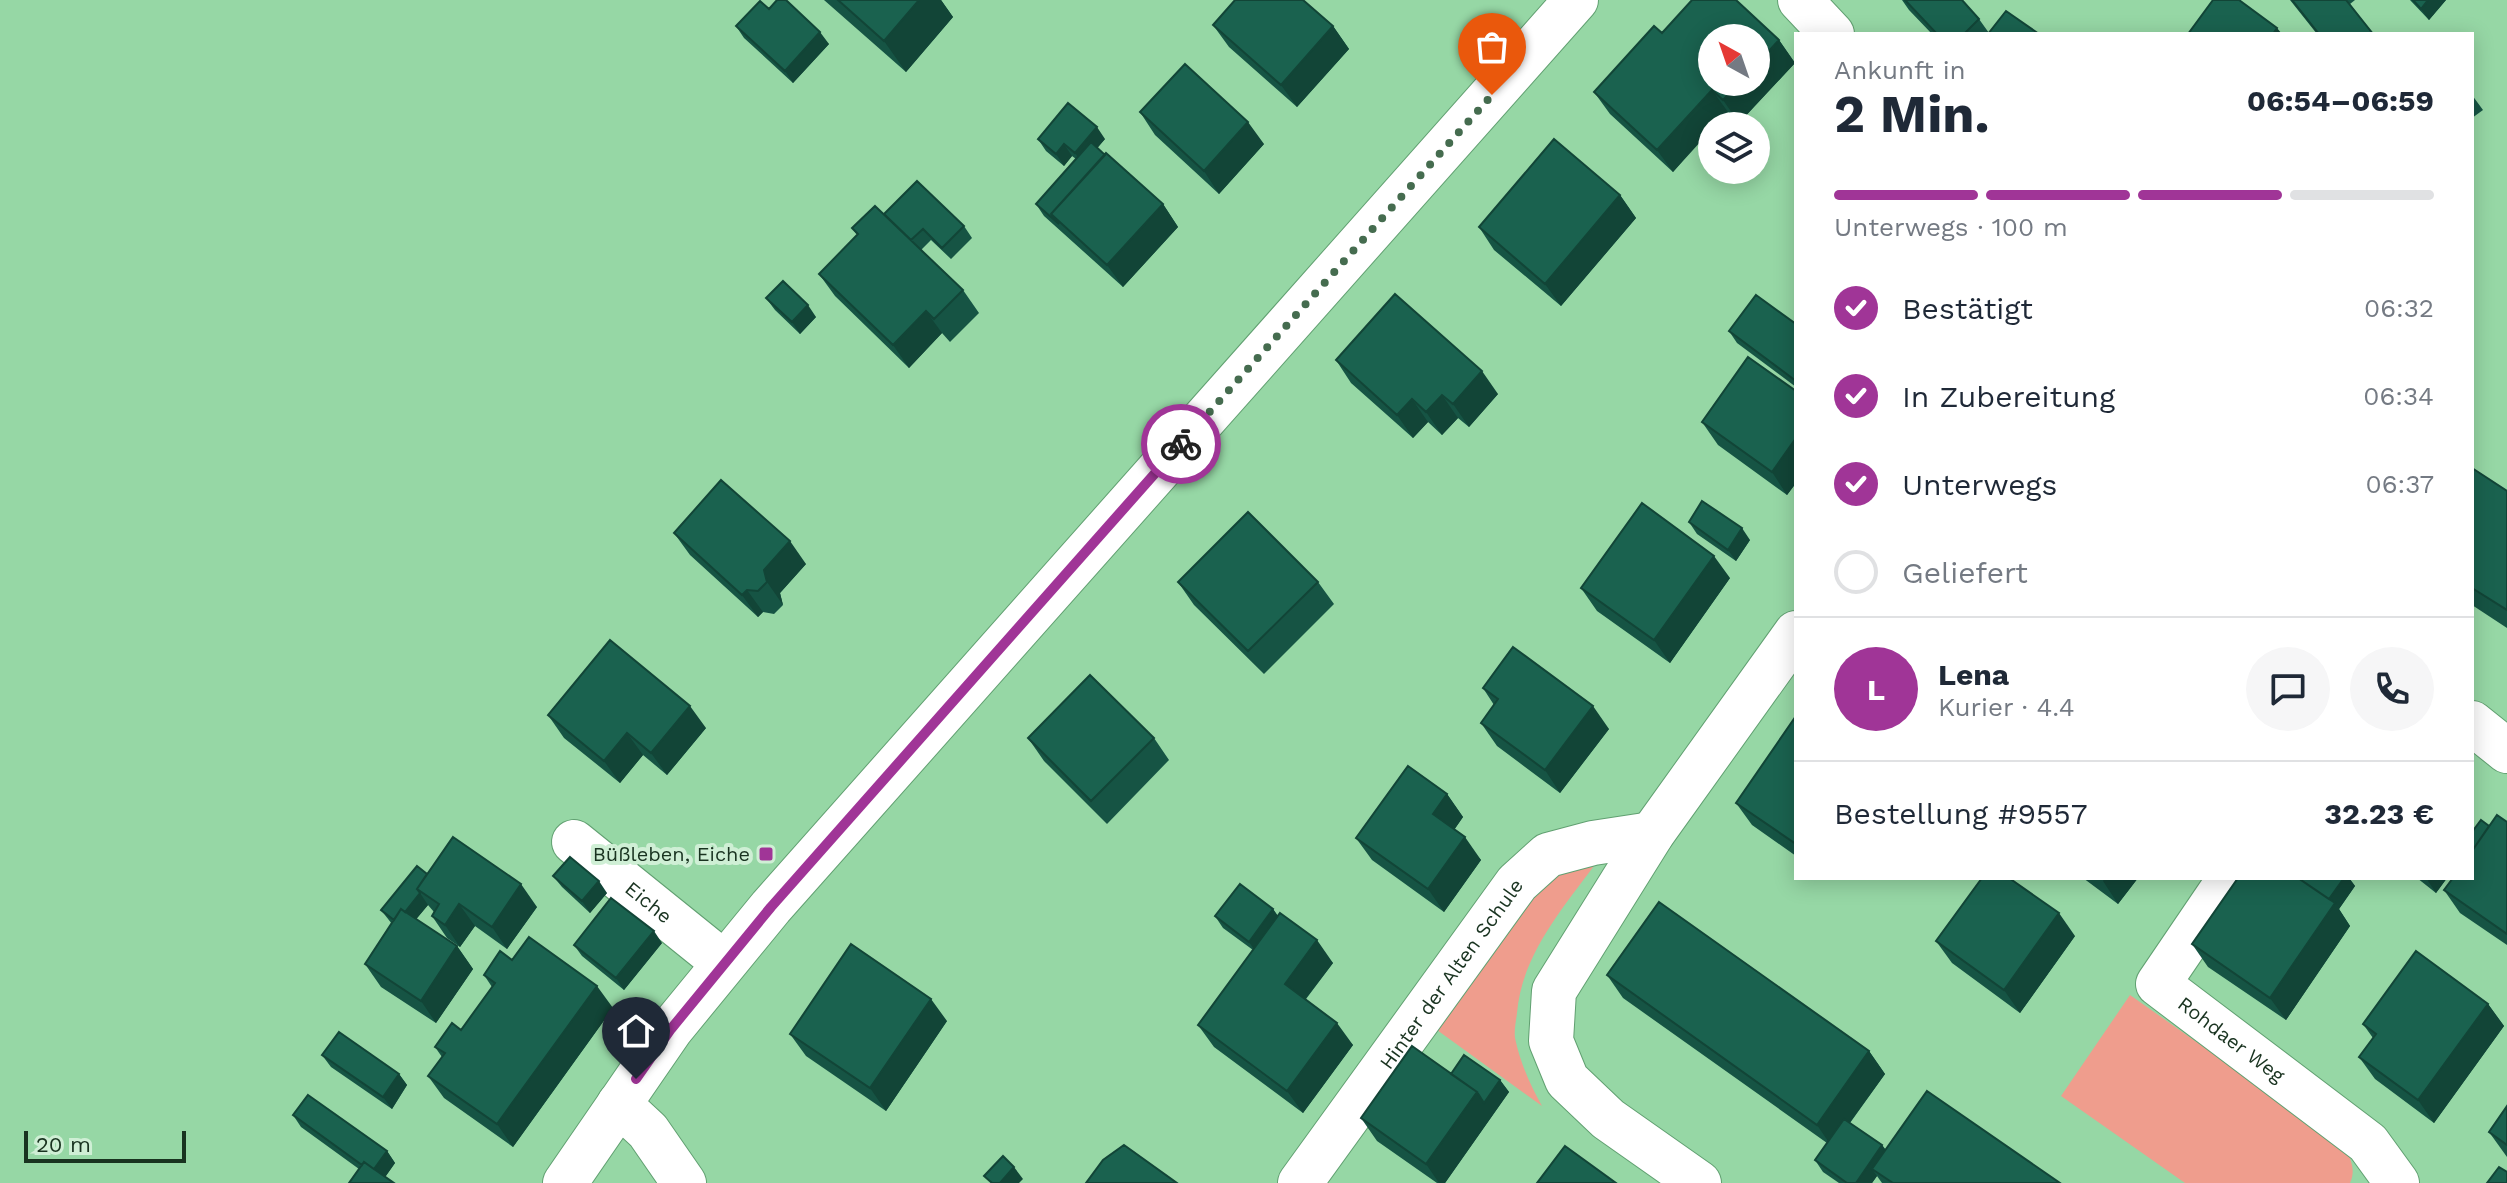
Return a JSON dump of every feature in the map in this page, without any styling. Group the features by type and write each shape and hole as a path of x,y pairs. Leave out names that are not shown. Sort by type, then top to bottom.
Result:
{"street":[{"path":"565,1183 671,1029 724,963 1576,0"},
{"path":"1800,0 1830,32"},
{"path":"1699,1183 1608,1119 1567,1080 1551,1041 1554,991 1652,834 1794,636"},
{"path":"2474,725 2507,751"},
{"name":"Hinter der Alten Schule","path":"1300,1183 1517,883 1548,855 1593,843 1652,834"},
{"name":"Eiche","path":"574,842 724,963"},
{"name":"Rohdaer Weg","path":"2229,880 2158,984 2368,1143 2397,1183"},
{"path":"619,1104 648,1131 684,1183"}],"shaded area":[{"path":"1599,859 1547,931 1527,970 1521,991 1515,1038 1526,1073 1542,1106 1437,1030 1531,897 1559,872"},
{"path":"2130,995 2345,1147 2353,1169 2350,1183 2185,1183 2061,1096"}],"building":[{"path":"777,0 786,0 820,32 785,71 736,26 760,1 769,9"},
{"path":"838,0 919,0 884,41"},
{"path":"1235,0 1303,0 1333,26 1281,85 1213,25"},
{"path":"1692,0 1736,0 1762,24 1698,24 1698,96 1706,96 1657,150 1594,92 1654,26 1662,33"},
{"path":"1905,0 1962,0 1979,19 1966,32 1935,32"},
{"path":"2213,0 2239,0 2277,28 2274,32 2189,32"},
{"path":"2292,0 2346,0 2371,32 2317,32"},
{"path":"2413,0 2428,0 2421,9"},
{"path":"2006,11 2036,32 1990,32"},
{"path":"1770,32 1779,40 1770,50"},
{"path":"1185,64 1248,122 1204,171 1140,112"},
{"path":"1068,103 1097,127 1075,153 1064,144 1056,154 1038,139"},
{"path":"1554,139 1620,195 1545,284 1479,227"},
{"path":"1091,142 1105,155 1051,214 1059,224 1036,204"},
{"path":"1106,153 1163,204 1107,265 1051,214"},
{"path":"917,181 964,226 942,248 923,229 911,240 884,214"},
{"path":"875,206 963,290 934,319 926,311 893,345 819,274 858,234 852,228"},
{"path":"783,281 808,305 792,322 766,298"},
{"path":"1395,294 1482,371 1453,404 1442,395 1426,412 1412,399 1397,415 1336,360"},
{"path":"1756,295 1794,323 1794,380 1729,331"},
{"path":"1748,357 1794,390 1794,441 1772,472 1702,422"},
{"path":"2474,469 2507,491 2507,610 2474,589"},
{"path":"721,480 790,541 764,570 767,582 758,591 747,590 742,595 674,533"},
{"path":"1702,501 1742,528 1728,550 1689,522"},
{"path":"1642,503 1714,556 1654,640 1581,588"},
{"path":"1248,512 1318,582 1248,651 1178,582"},
{"path":"610,640 690,706 651,753 627,733 604,761 548,715"},
{"path":"1513,647 1593,706 1545,770 1481,723 1498,699 1483,688"},
{"path":"1090,675 1154,738 1091,801 1028,738"},
{"path":"1794,719 1794,843 1736,803"},
{"path":"1408,766 1447,794 1433,814 1465,837 1428,889 1356,838"},
{"path":"2497,815 2507,822 2507,934 2444,890 2452,880 2474,880 2474,848"},
{"path":"2481,820 2489,826 2474,848 2474,829"},
{"path":"453,837 521,884 492,927 459,904 445,925 432,916 439,904 417,889"},
{"path":"570,857 599,881 582,901 553,876"},
{"path":"417,866 427,874 417,889 420,893 405,912 401,909 394,920 381,910"},
{"path":"1981,880 2012,880 2059,913 2004,990 1936,941"},
{"path":"2237,880 2301,880 2335,903 2270,998 2192,944"},
{"path":"2301,880 2343,880 2329,899"},
{"path":"1240,884 1273,909 1249,942 1215,916"},
{"path":"611,898 654,931 616,978 574,945"},
{"path":"1659,902 1869,1051 1817,1125 1607,975"},
{"path":"401,909 457,946 421,1001 365,964"},
{"path":"1280,913 1317,940 1285,984 1337,1023 1287,1091 1198,1025"},
{"path":"529,937 597,986 497,1124 428,1076 445,1053 435,1047 452,1023 461,1030 495,983 484,975 500,951 512,960"},
{"path":"851,944 931,999 870,1088 790,1034"},
{"path":"2416,951 2488,1004 2418,1100 2359,1057 2376,1034 2363,1024"},
{"path":"339,1032 399,1074 383,1097 322,1055"},
{"path":"1412,1046 1477,1092 1426,1164 1361,1118"},
{"path":"1464,1055 1500,1080 1484,1103 1477,1092 1451,1074"},
{"path":"1927,1091 2060,1183 1893,1183 1872,1169"},
{"path":"308,1095 387,1151 374,1169 364,1162 362,1165 293,1115"},
{"path":"2507,1106 2507,1145 2489,1132"},
{"path":"1844,1119 1882,1145 1856,1183 1847,1183 1815,1160"},
{"path":"1124,1145 1177,1183 1086,1183 1103,1160"},
{"path":"1565,1146 1616,1183 1537,1183"},
{"path":"1003,1156 1014,1167 1000,1183 992,1183 984,1176"},
{"path":"364,1162 394,1183 349,1183"},
{"path":"2499,1167 2507,1172 2507,1183 2487,1183"}],"way so far":[{"path":"1181,444 1492,95"}],"place":[{"name":"Büßleben, Eiche","path":"766,854"}],"route":[{"path":"636,1079 671,1029 771,907 1181,444"}]}
